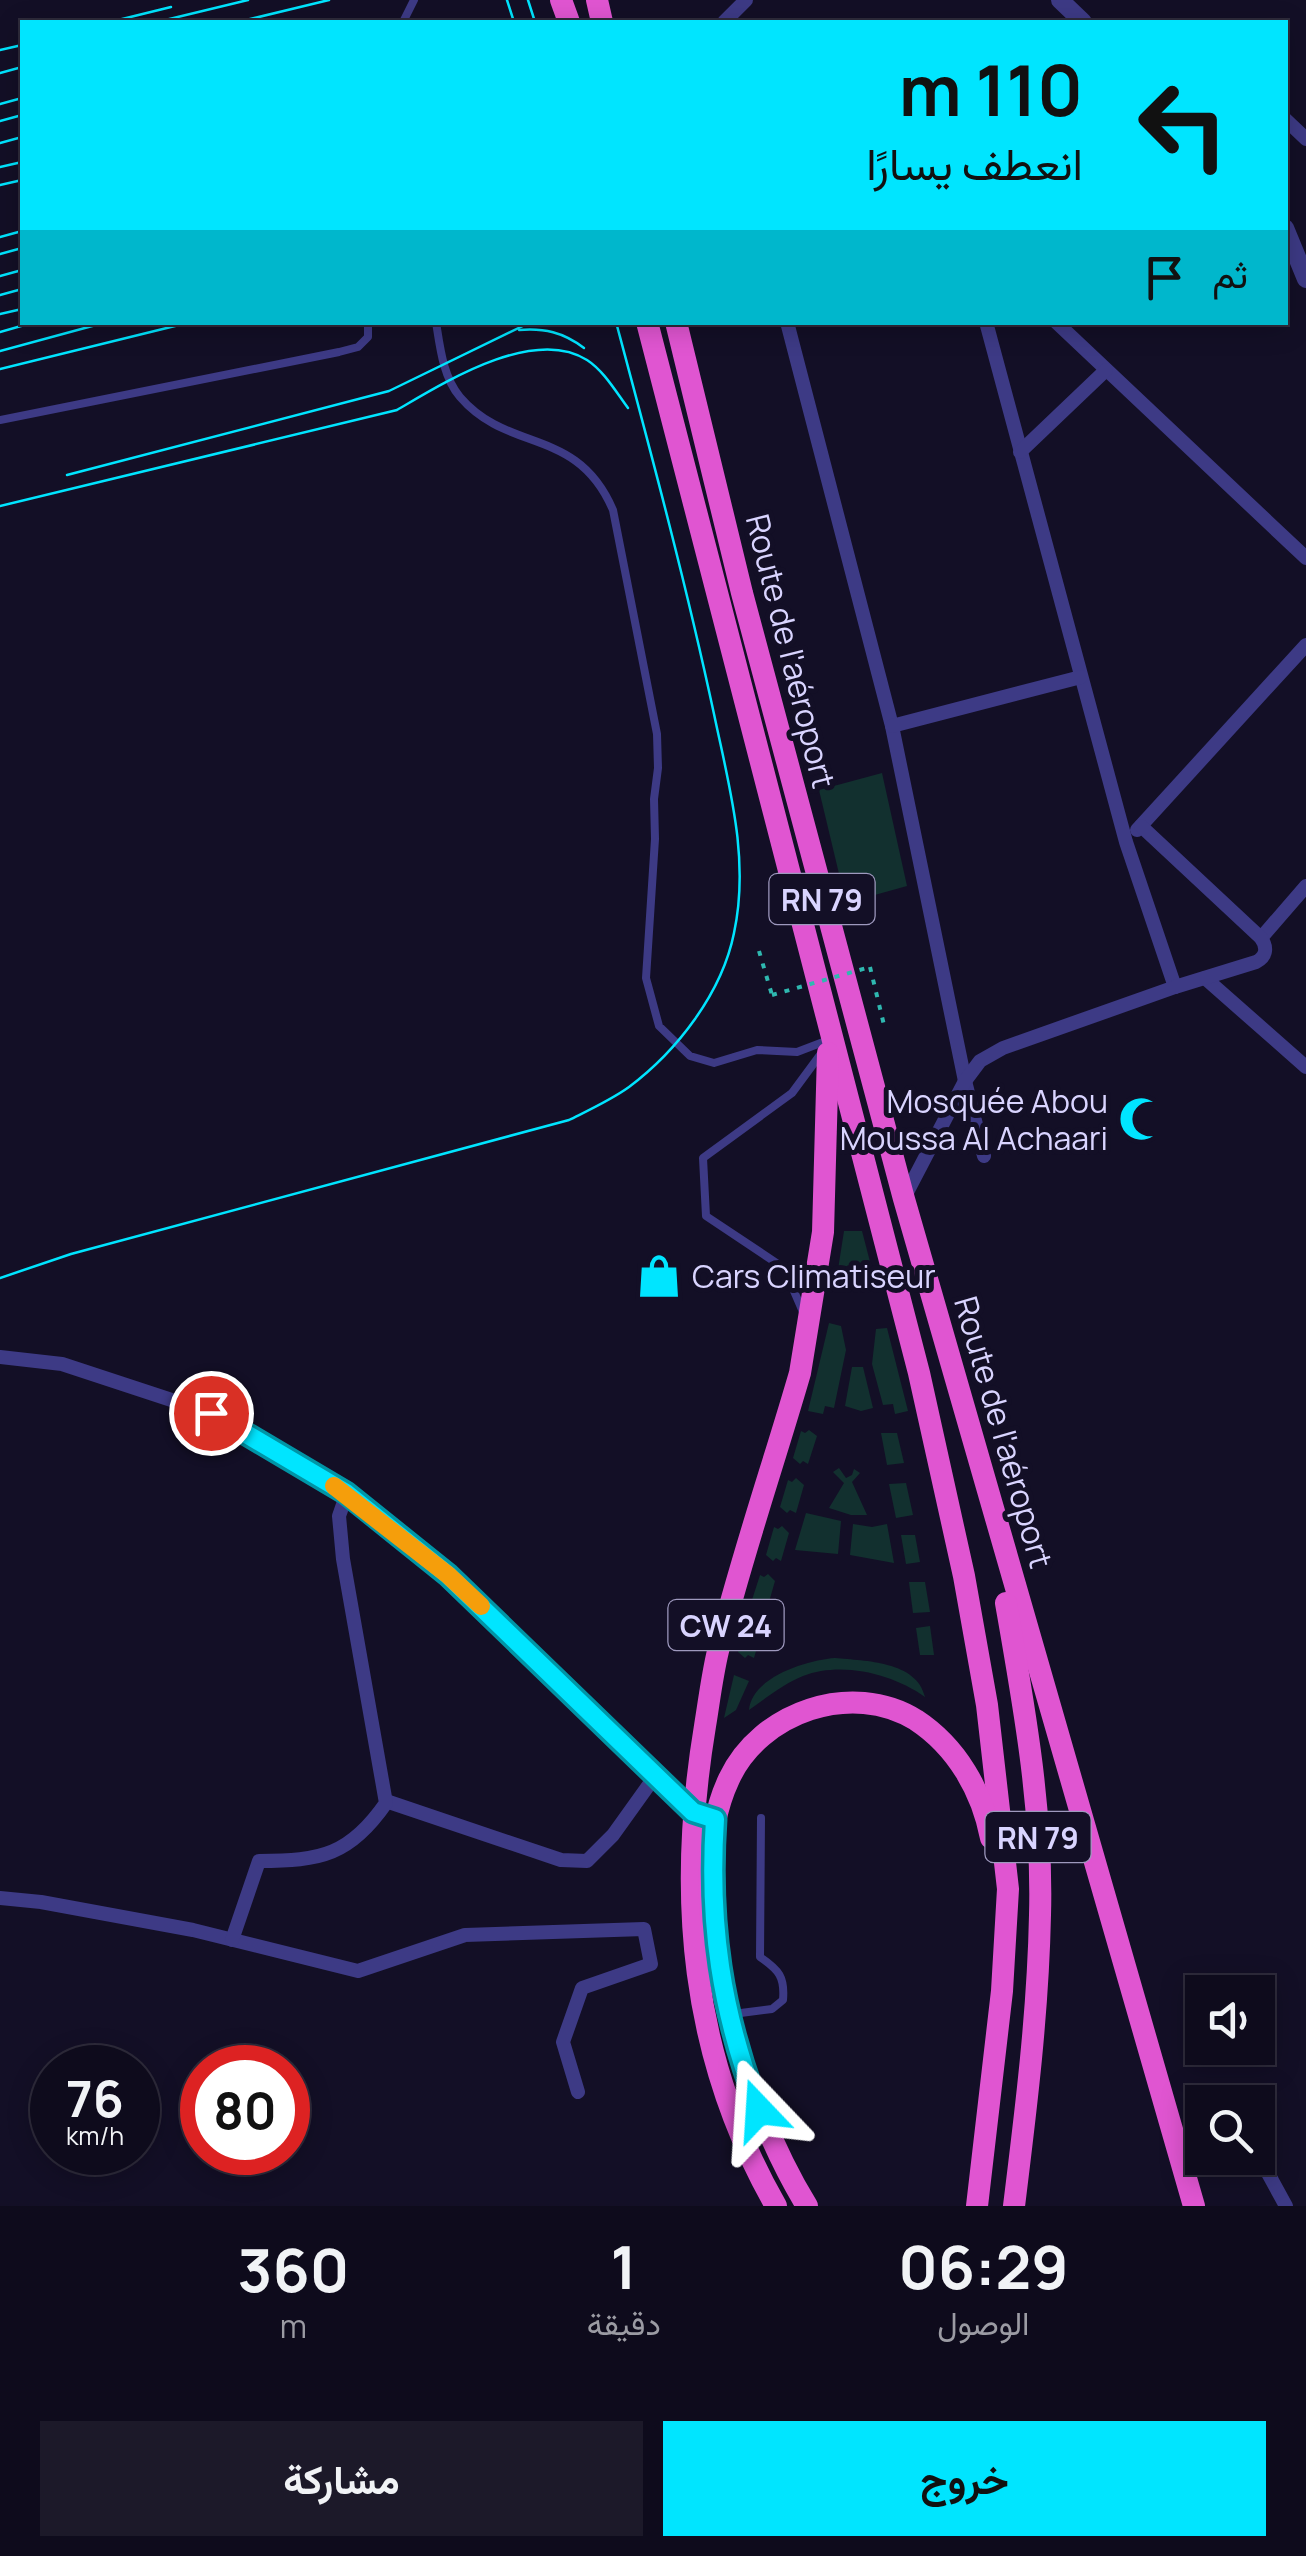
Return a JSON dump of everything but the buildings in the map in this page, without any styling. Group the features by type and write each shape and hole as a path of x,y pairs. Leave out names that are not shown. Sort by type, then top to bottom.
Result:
{"highway":[{"name":"Route de l'aéroport","path":"648,325 831,1039"},
{"name":"Route de l'aéroport","path":"677,325 742,593 904,1199 1194,2206"},
{"name":"CW 24","path":"776,2206 750,2161 728,2109 702,2012 690,1868 704,1815 717,1653 800,1373 808,1328 823,1232 826,1066 831,1039"},
{"name":"RN 79","path":"831,1039 919,1372 981,1668 998,1788 1008,1889 1002,1991 977,2206"},
{"name":"RN 79","path":"980,1472 1028,1728 1039,1856 1033,2057 1014,2206"},
{"path":"806,2206 770,2139 747,2080 716,1953 704,1815 746,1751 783,1721 810,1706 857,1704 884,1708 912,1718 933,1732 971,1780 983,1806 997,1878 1002,1991"}],"street":[{"path":"726,20 746,0"},
{"path":"1060,0 1081,20"},
{"path":"1288,121 1306,139"},
{"path":"1288,235 1306,279"},
{"path":"788,325 892,726 984,1156"},
{"path":"987,325 1126,842 1175,987"},
{"path":"1059,325 1306,558"},
{"path":"1020,452 1106,370"},
{"path":"1126,842 1306,645"},
{"path":"892,726 1081,677"},
{"path":"904,1199 965,1080 980,1062 1003,1048 1258,961 1266,950 1261,938 1141,826"},
{"path":"1261,938 1306,886"},
{"path":"1205,978 1306,1068"},
{"path":"0,1357 62,1364 211,1413 346,1493 448,1575 656,1776 704,1815"},
{"path":"232,1940 260,1861 302,1861 337,1850 367,1830 386,1801 342,1560 339,1516 346,1493"},
{"path":"386,1801 561,1860 587,1860 613,1835 656,1776"},
{"path":"0,1898 41,1902 232,1940 358,1970 465,1935 644,1929 651,1964 582,1988 563,2042 578,2092"},
{"path":"1269,2175 1286,2206"}],"lane":[{"path":"0,420 340,352 358,347 368,336 368,325"},
{"path":"437,325 443,363 460,396 501,428 565,452 591,471 613,510 656,734 658,768 646,978 659,1026 690,1056 714,1063 757,1050 797,1052 831,1039"},
{"path":"808,1328 784,1268 706,1216 704,1158 792,1093 831,1039"},
{"path":"728,2014 772,2009 782,2000 784,1986 779,1970 760,1956 761,1818"}],"path":[{"path":"759,952 772,995 870,968 884,1024"}],"green space":[{"path":"882,773 907,886 846,903 819,790"},
{"path":"844,1231 862,1231 875,1281 856,1283 837,1276"},
{"path":"829,1323 841,1326 846,1350 834,1408 825,1406 823,1414 808,1411"},
{"path":"887,1328 908,1411 895,1414 893,1404 883,1405 872,1364 876,1329"},
{"path":"852,1367 863,1367 873,1408 861,1411 845,1406"},
{"path":"809,1430 817,1436 808,1464 800,1464 793,1458 801,1431"},
{"path":"881,1433 897,1433 904,1463 887,1465"},
{"path":"839,1468 846,1478 854,1469 860,1473 852,1482 867,1515 829,1508 844,1483 833,1472"},
{"path":"796,1478 804,1485 796,1513 787,1513 780,1507 788,1480"},
{"path":"906,1483 913,1515 896,1518 889,1484"},
{"path":"806,1513 841,1521 838,1554 795,1550"},
{"path":"853,1524 887,1524 894,1563 850,1555"},
{"path":"782,1526 789,1533 781,1561 773,1561 766,1555 774,1527"},
{"path":"901,1535 915,1535 920,1562 906,1564"},
{"path":"768,1574 775,1581 767,1609 759,1609 751,1603 760,1575"},
{"path":"909,1582 925,1582 930,1612 913,1613"},
{"path":"755,1623 762,1630 754,1658 745,1658 738,1652 746,1624"},
{"path":"930,1626 934,1655 920,1655 916,1628"},
{"path":"835,1658 875,1662 901,1670 920,1685 925,1697 883,1676 834,1670 796,1679 749,1710 760,1688 783,1672"},
{"path":"734,1675 749,1681 736,1710 724,1718"}],"tram line":[{"path":"165,20 248,0"},
{"path":"246,20 329,0"},
{"path":"507,0 513,20"},
{"path":"528,0 534,20"},
{"path":"118,20 171,7"},
{"path":"0,50 20,45"},
{"path":"0,73 20,68"},
{"path":"0,104 20,99"},
{"path":"0,121 20,116"},
{"path":"0,143 20,138"},
{"path":"0,167 20,162"},
{"path":"0,185 20,180"},
{"path":"0,237 20,232"},
{"path":"0,254 20,249"},
{"path":"0,276 20,271"},
{"path":"0,295 20,290"},
{"path":"0,314 20,309"},
{"path":"0,332 24,325"},
{"path":"0,351 96,325"},
{"path":"0,369 179,325"},
{"path":"67,475 389,391 525,325"},
{"path":"0,1278 71,1254 569,1120 615,1096 647,1073 680,1038 708,999 734,933 740,878 736,823 692,616 617,325"},
{"path":"519,330 553,332 584,348"},
{"path":"0,506 397,410 464,373 516,353 566,351 587,360 628,408"}],"slow traffic":[{"path":"334,1486 448,1575 481,1606"}],"place":[{"name":"Mosquée Abou Moussa Al Achaari","path":"1141,1119"},
{"name":"Cars Climatiseur","path":"659,1276"}],"route":[{"path":"211,1413 346,1493 448,1575 693,1812 715,1819 711,1878 716,1953 730,2024 759,2110"}]}
